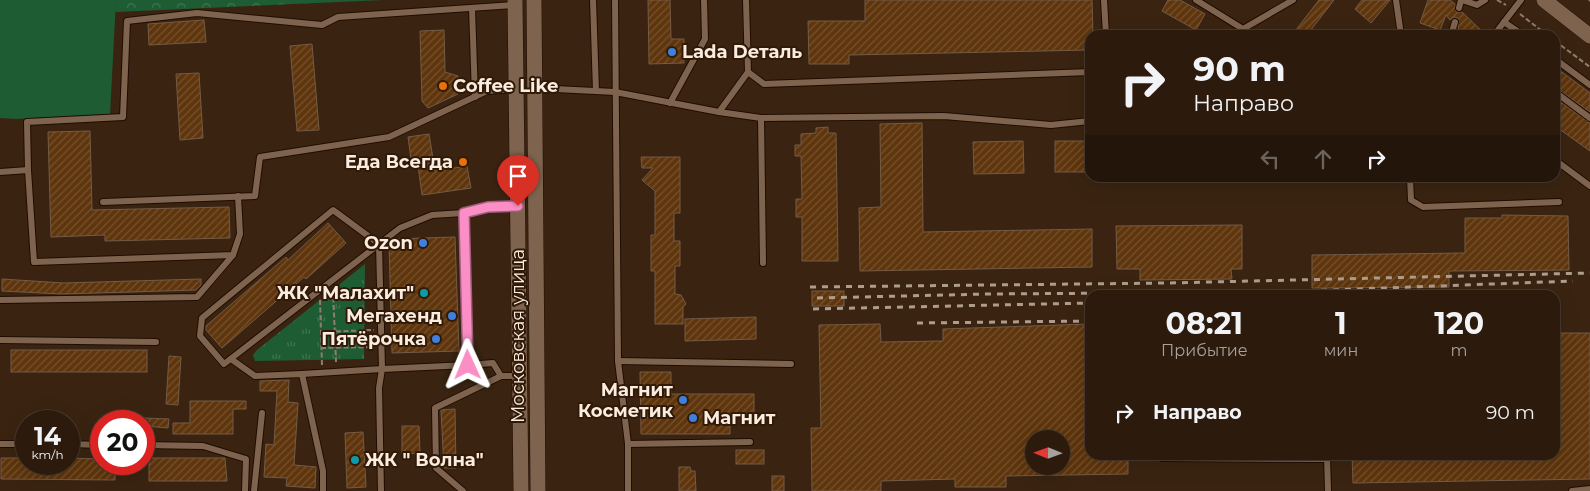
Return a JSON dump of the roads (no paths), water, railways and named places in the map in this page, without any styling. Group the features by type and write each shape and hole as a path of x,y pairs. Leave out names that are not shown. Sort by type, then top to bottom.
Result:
{"main road":[{"name":"Московская улица","path":"534,0 538,491"},
{"path":"1544,0 1590,36"},
{"name":"Московская улица","path":"515,3 521,491"}],"lane":[{"path":"593,0 596,91"},
{"path":"616,0 615,92 618,361 628,444 628,491"},
{"path":"670,103 705,38 704,0"},
{"path":"719,112 748,72 746,0"},
{"path":"1104,0 1106,30"},
{"path":"1196,0 1243,29 1293,0"},
{"path":"1396,0 1400,30"},
{"path":"1459,8 1461,0 1477,5 1485,0"},
{"path":"1498,30 1521,0"},
{"path":"232,255 34,262 27,122 123,117 127,21 197,13 322,25 338,17 472,8 515,3"},
{"path":"472,8 475,97"},
{"path":"1453,30 1455,22"},
{"path":"1504,22 1516,30"},
{"path":"1560,63 1590,85"},
{"path":"748,72 764,84 1085,72"},
{"path":"535,88 615,92 761,118 944,116 1052,125 1085,122"},
{"path":"104,202 255,196 260,156 389,138 487,91 517,89"},
{"path":"1560,96 1590,118"},
{"path":"761,118 763,263"},
{"path":"1560,164 1590,186"},
{"path":"0,172 28,170"},
{"path":"1410,182 1412,200 1423,207 1559,202"},
{"path":"0,300 197,297 232,255 240,234 238,196"},
{"path":"379,244 333,210 202,318 200,336 224,364 400,228 432,215 464,213 488,207 518,206"},
{"path":"464,213 468,365"},
{"path":"379,244 382,369 379,388 381,491"},
{"path":"0,340 156,342"},
{"path":"230,359 255,376 493,363 501,376"},
{"path":"618,361 791,364"},
{"path":"302,374 323,470 323,491"},
{"path":"463,491 436,468 435,408 501,376 520,376"},
{"path":"254,491 262,413"},
{"path":"628,444 750,442"},
{"path":"0,444 15,444"},
{"path":"155,445 204,446 246,459 245,491"},
{"path":"1327,460 1328,491"},
{"path":"1572,491 1590,489"}],"railway":[{"path":"810,287 1168,283 1590,273"},
{"path":"1330,290 1573,281"},
{"path":"817,298 1085,293"},
{"path":"813,309 1085,303"},
{"path":"917,323 1085,321"}],"place":[{"name":"Lada Dеталь","path":"672,52"},
{"name":"Coffee Like","path":"443,86"},
{"name":"Еда Всегда","path":"463,162"},
{"name":"Ozon","path":"423,243"},
{"name":"ЖК \"Малахит\"","path":"424,293"},
{"name":"Мегахенд","path":"452,316"},
{"name":"Пятёрочка","path":"436,339"},
{"name":"Магнит Косметик","path":"683,400"},
{"name":"Магнит","path":"693,418"},
{"name":"ЖК \" Волна\"","path":"355,460"}]}
